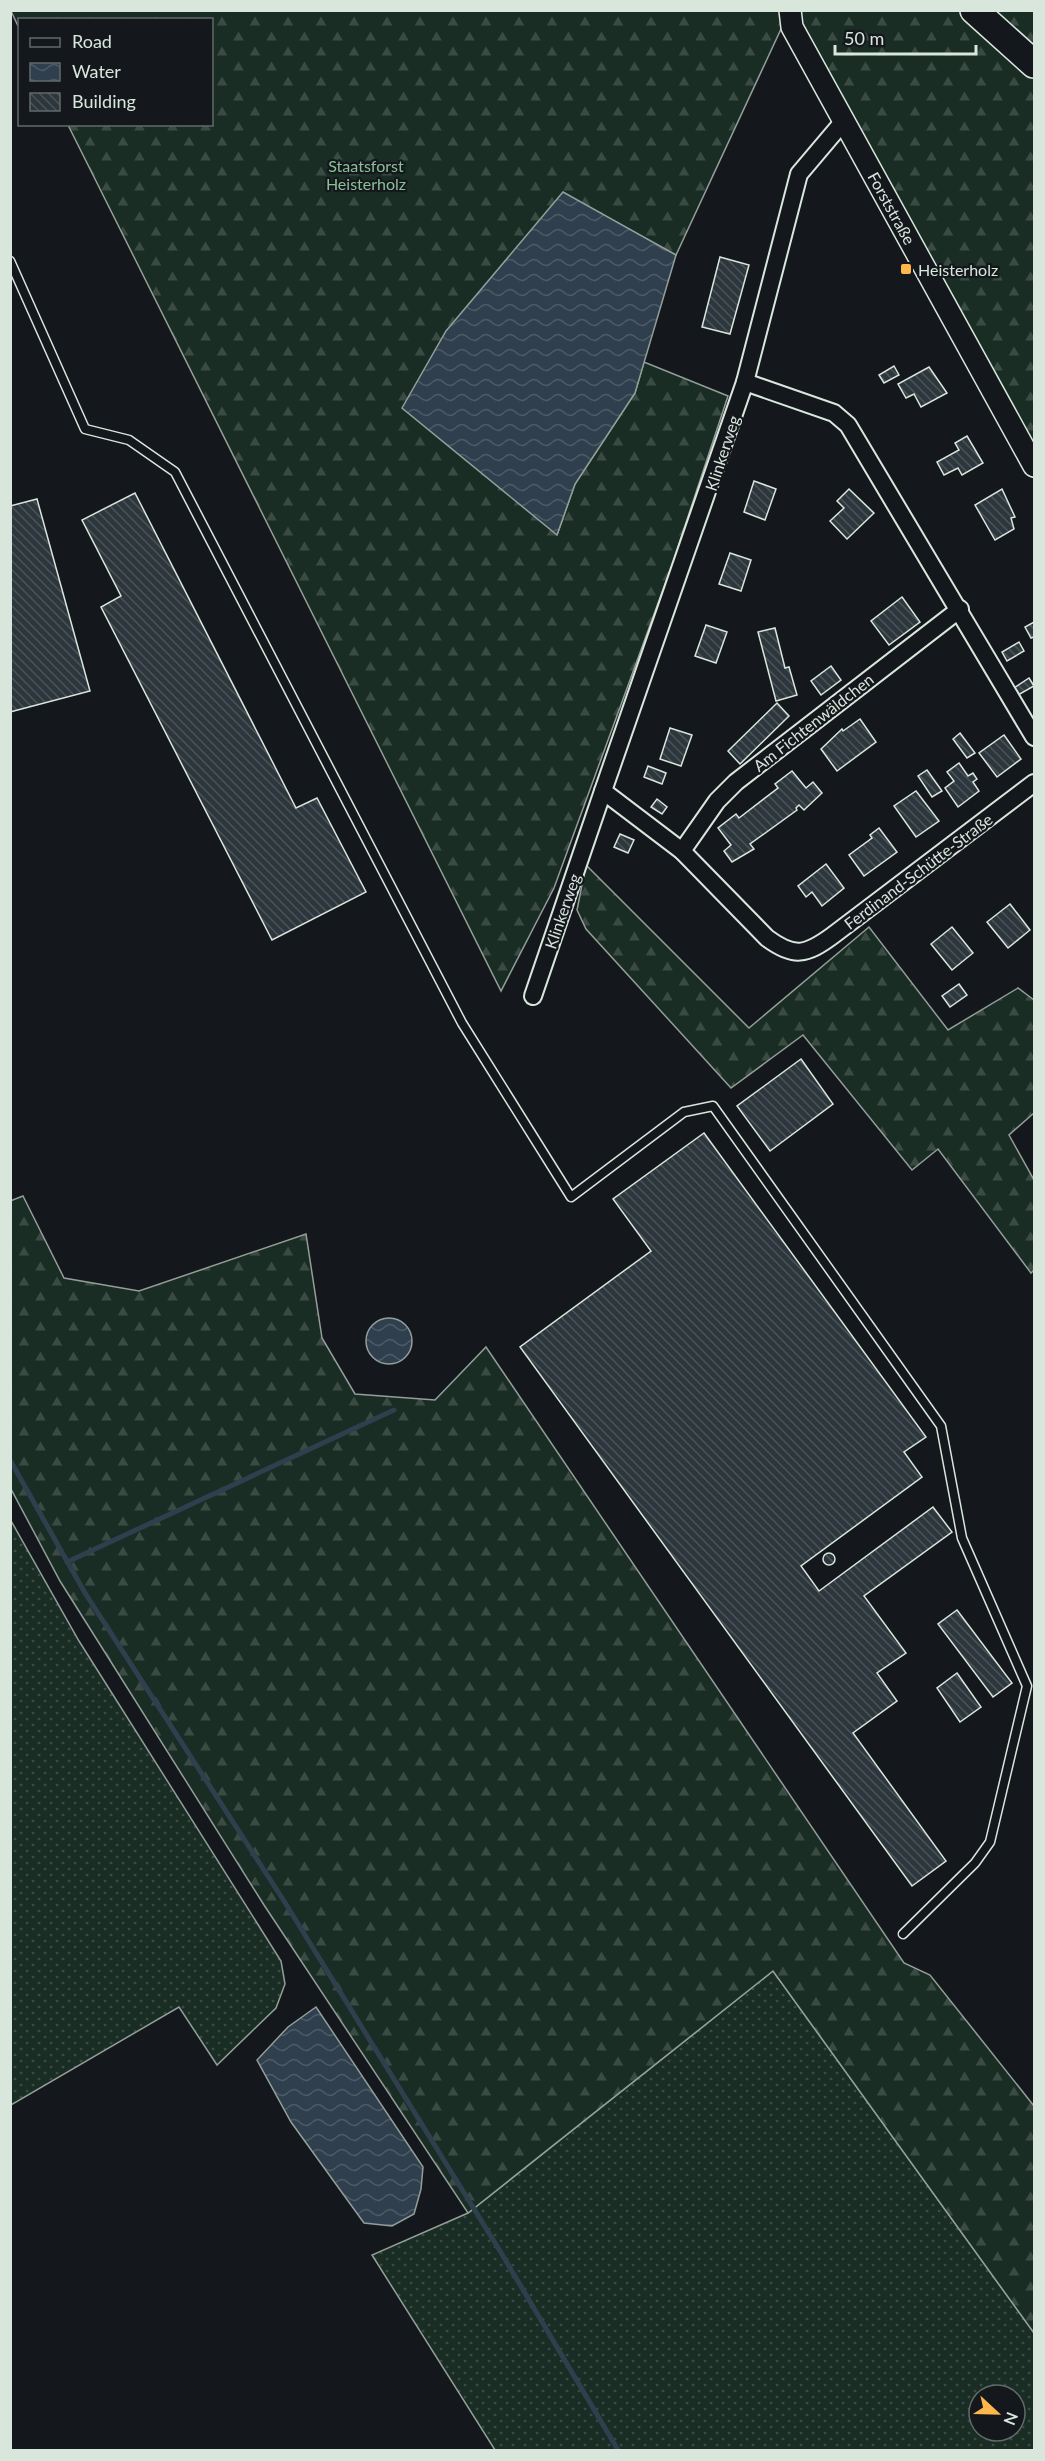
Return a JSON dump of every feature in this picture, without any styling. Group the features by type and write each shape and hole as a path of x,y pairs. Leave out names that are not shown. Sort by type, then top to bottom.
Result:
{"main road":[{"path":"974,10 1035,64"}],"street":[{"name":"Forststraße","path":"790,10 792,27 843,122 1035,466"},
{"name":"Klinkerweg","path":"533,996 745,382 799,174 843,122"},
{"path":"745,382 842,417 960,609 1035,737"},
{"name":"Am Fichtenwäldchen","path":"682,850 717,801 736,782 960,609"},
{"name":"Ferdinand-Schütte-Straße","path":"682,850 767,938 782,949 799,954 825,942 1035,783"},
{"path":"603,791 682,850"}],"lane":[{"path":"10,261 85,429 129,440 175,472 462,1023 571,1197 684,1112 713,1106 941,1426 962,1538 1027,1686 990,1842 975,1863 903,1935"}],"green space":[{"name":"Staatsforst Heisterholz","path":"11,11 1034,11 1034,447 788,14 676,255 563,193 557,535 575,484 635,393 644,362 728,396 672,565 554,888 501,991 68,126 213,126 213,18 18,18 18,26"},
{"path":"586,865 749,1028 869,927 948,1030 1018,988 1034,1000 1034,1113 1009,1135 1034,1180 1034,1270 1031,1273 938,1149 912,1170 803,1035 731,1088 586,929 577,910"},
{"path":"23,1196 64,1278 139,1291 306,1234 322,1338 355,1394 435,1400 486,1347 904,1963 930,1975 1034,2106 1034,2333 773,1971 468,2213 264,1905 60,1581 11,1489 10,1201"},
{"path":"10,1519 79,1641 281,1961 285,1984 276,2008 217,2065 179,2007 11,2105"},
{"path":"773,1971 1034,2333 1034,2450 495,2450 372,2255 468,2213"}],"water":[{"path":"563,192 676,255 635,393 575,484 557,535 402,408 446,331"},
{"path":"389,1318 405,1325 412,1341 405,1357 389,1364 373,1357 366,1341 373,1325"},
{"path":"316,2007 423,2167 421,2189 414,2214 392,2226 364,2223 291,2122 257,2060 288,2027"}],"building":[{"path":"720,257 749,265 730,334 702,327"},
{"path":"894,366 899,375 884,383 879,375"},
{"path":"929,367 947,393 921,407 914,394 906,398 898,384"},
{"path":"967,436 983,463 962,475 958,468 944,475 937,462 959,450 955,443"},
{"path":"754,481 776,489 765,520 744,512"},
{"path":"849,489 874,513 847,539 830,521 844,508 837,501"},
{"path":"1002,489 1015,517 1011,518 1014,529 995,540 975,505"},
{"path":"135,493 296,808 317,798 366,892 272,940 101,607 121,596 82,520"},
{"path":"37,499 90,691 10,712 10,506"},
{"path":"730,553 751,560 741,591 719,584"},
{"path":"902,597 920,622 889,645 871,621"},
{"path":"1034,622 1034,637 1031,638 1025,627"},
{"path":"706,625 727,632 716,663 695,656"},
{"path":"775,628 785,668 789,667 797,695 776,701 758,632"},
{"path":"1019,642 1024,651 1007,661 1002,652"},
{"path":"831,666 841,680 821,695 811,681"},
{"path":"1029,678 1034,686 1018,695 1014,688"},
{"path":"777,703 789,716 740,764 728,751"},
{"path":"860,719 876,742 837,771 821,749 842,729 843,731"},
{"path":"670,728 692,735 681,766 660,759"},
{"path":"960,733 975,753 967,758 953,739"},
{"path":"1004,735 1021,759 997,777 979,753"},
{"path":"959,763 968,776 973,773 977,779 973,782 979,791 958,807 945,788 954,781 947,772"},
{"path":"648,766 666,773 662,784 644,777"},
{"path":"927,770 942,791 932,797 918,776"},
{"path":"792,771 806,788 813,782 822,793 804,810 799,805 797,810 750,844 754,849 732,862 724,851 731,845 718,828 736,814 739,818 778,788 775,784"},
{"path":"916,791 939,821 916,837 894,806"},
{"path":"657,799 667,807 662,814 651,807"},
{"path":"879,828 897,852 864,876 849,855 872,838 870,835"},
{"path":"620,834 634,840 628,853 614,847"},
{"path":"826,864 844,888 822,906 812,892 806,897 798,886"},
{"path":"1010,904 1030,930 1008,948 987,922"},
{"path":"952,927 973,953 952,970 931,944"},
{"path":"959,984 967,995 950,1007 942,996"},
{"path":"801,1059 833,1104 770,1151 737,1106"},
{"path":"704,1133 926,1437 904,1452 922,1477 801,1566 819,1591 933,1507 952,1532 864,1596 906,1653 877,1673 897,1701 853,1733 946,1861 912,1886 520,1347 651,1251 613,1199"},
{"path":"831,1553 835,1559 831,1565 827,1565 823,1557"},
{"path":"957,1610 1012,1683 993,1697 938,1624"},
{"path":"957,1673 981,1707 960,1722 937,1688"}],"waterway":[{"path":"67,1562 394,1410"},
{"path":"10,1460 85,1593 284,1901 500,2251 618,2450"}],"place":[{"name":"Heisterholz","path":"906,269"}]}
